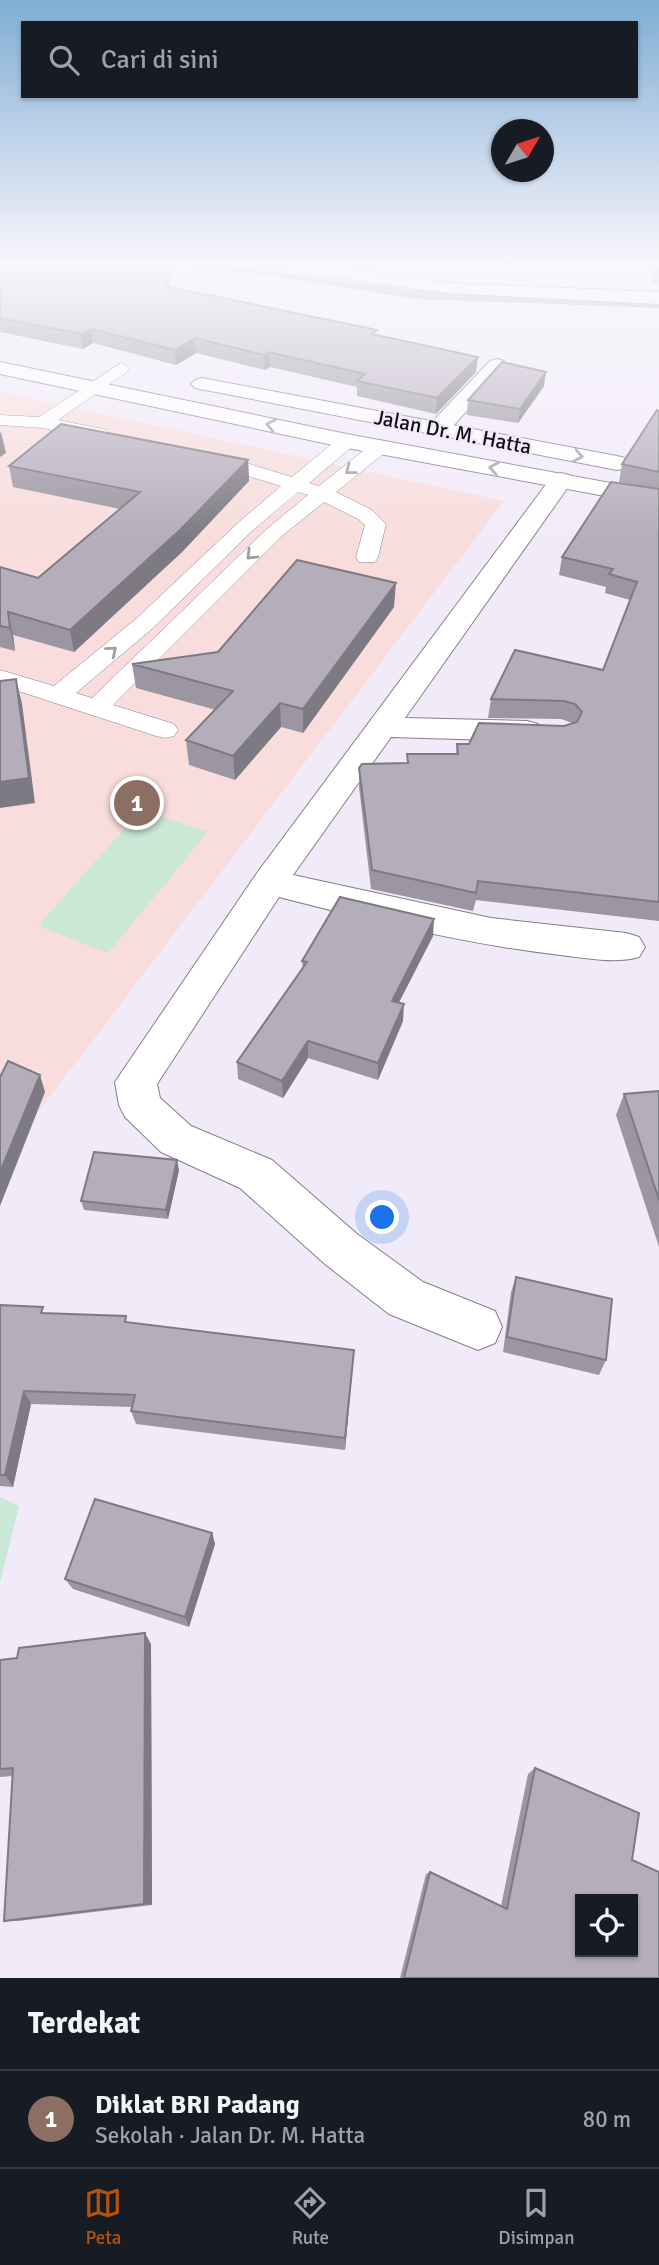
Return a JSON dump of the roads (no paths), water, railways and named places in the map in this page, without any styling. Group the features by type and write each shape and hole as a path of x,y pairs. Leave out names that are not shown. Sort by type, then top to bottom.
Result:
{"street":[{"path":"94,363 148,373"},
{"path":"438,429 497,365"},
{"name":"Jalan Dr. M. Hatta","path":"0,368 347,441 659,499"},
{"name":"Jalan Dr. M. Hatta","path":"187,381 633,467"},
{"path":"478,1327 406,1298 341,1249 256,1174 176,1139 140,1105 136,1082 270,882 561,480"},
{"path":"382,727 560,732"},
{"path":"270,882 451,924 555,941 626,947"}],"lane":[{"path":"43,423 121,368"},
{"path":"0,421 43,423 122,438"},
{"path":"60,694 145,623 246,526 347,441"},
{"path":"97,707 275,532 380,447"},
{"path":"196,454 294,484 372,518 376,524 367,558"},
{"path":"246,526 275,532"},
{"path":"0,677 60,694 165,730"}],"place":[{"name":"Diklat BRI Padang","path":"137,803"}]}
